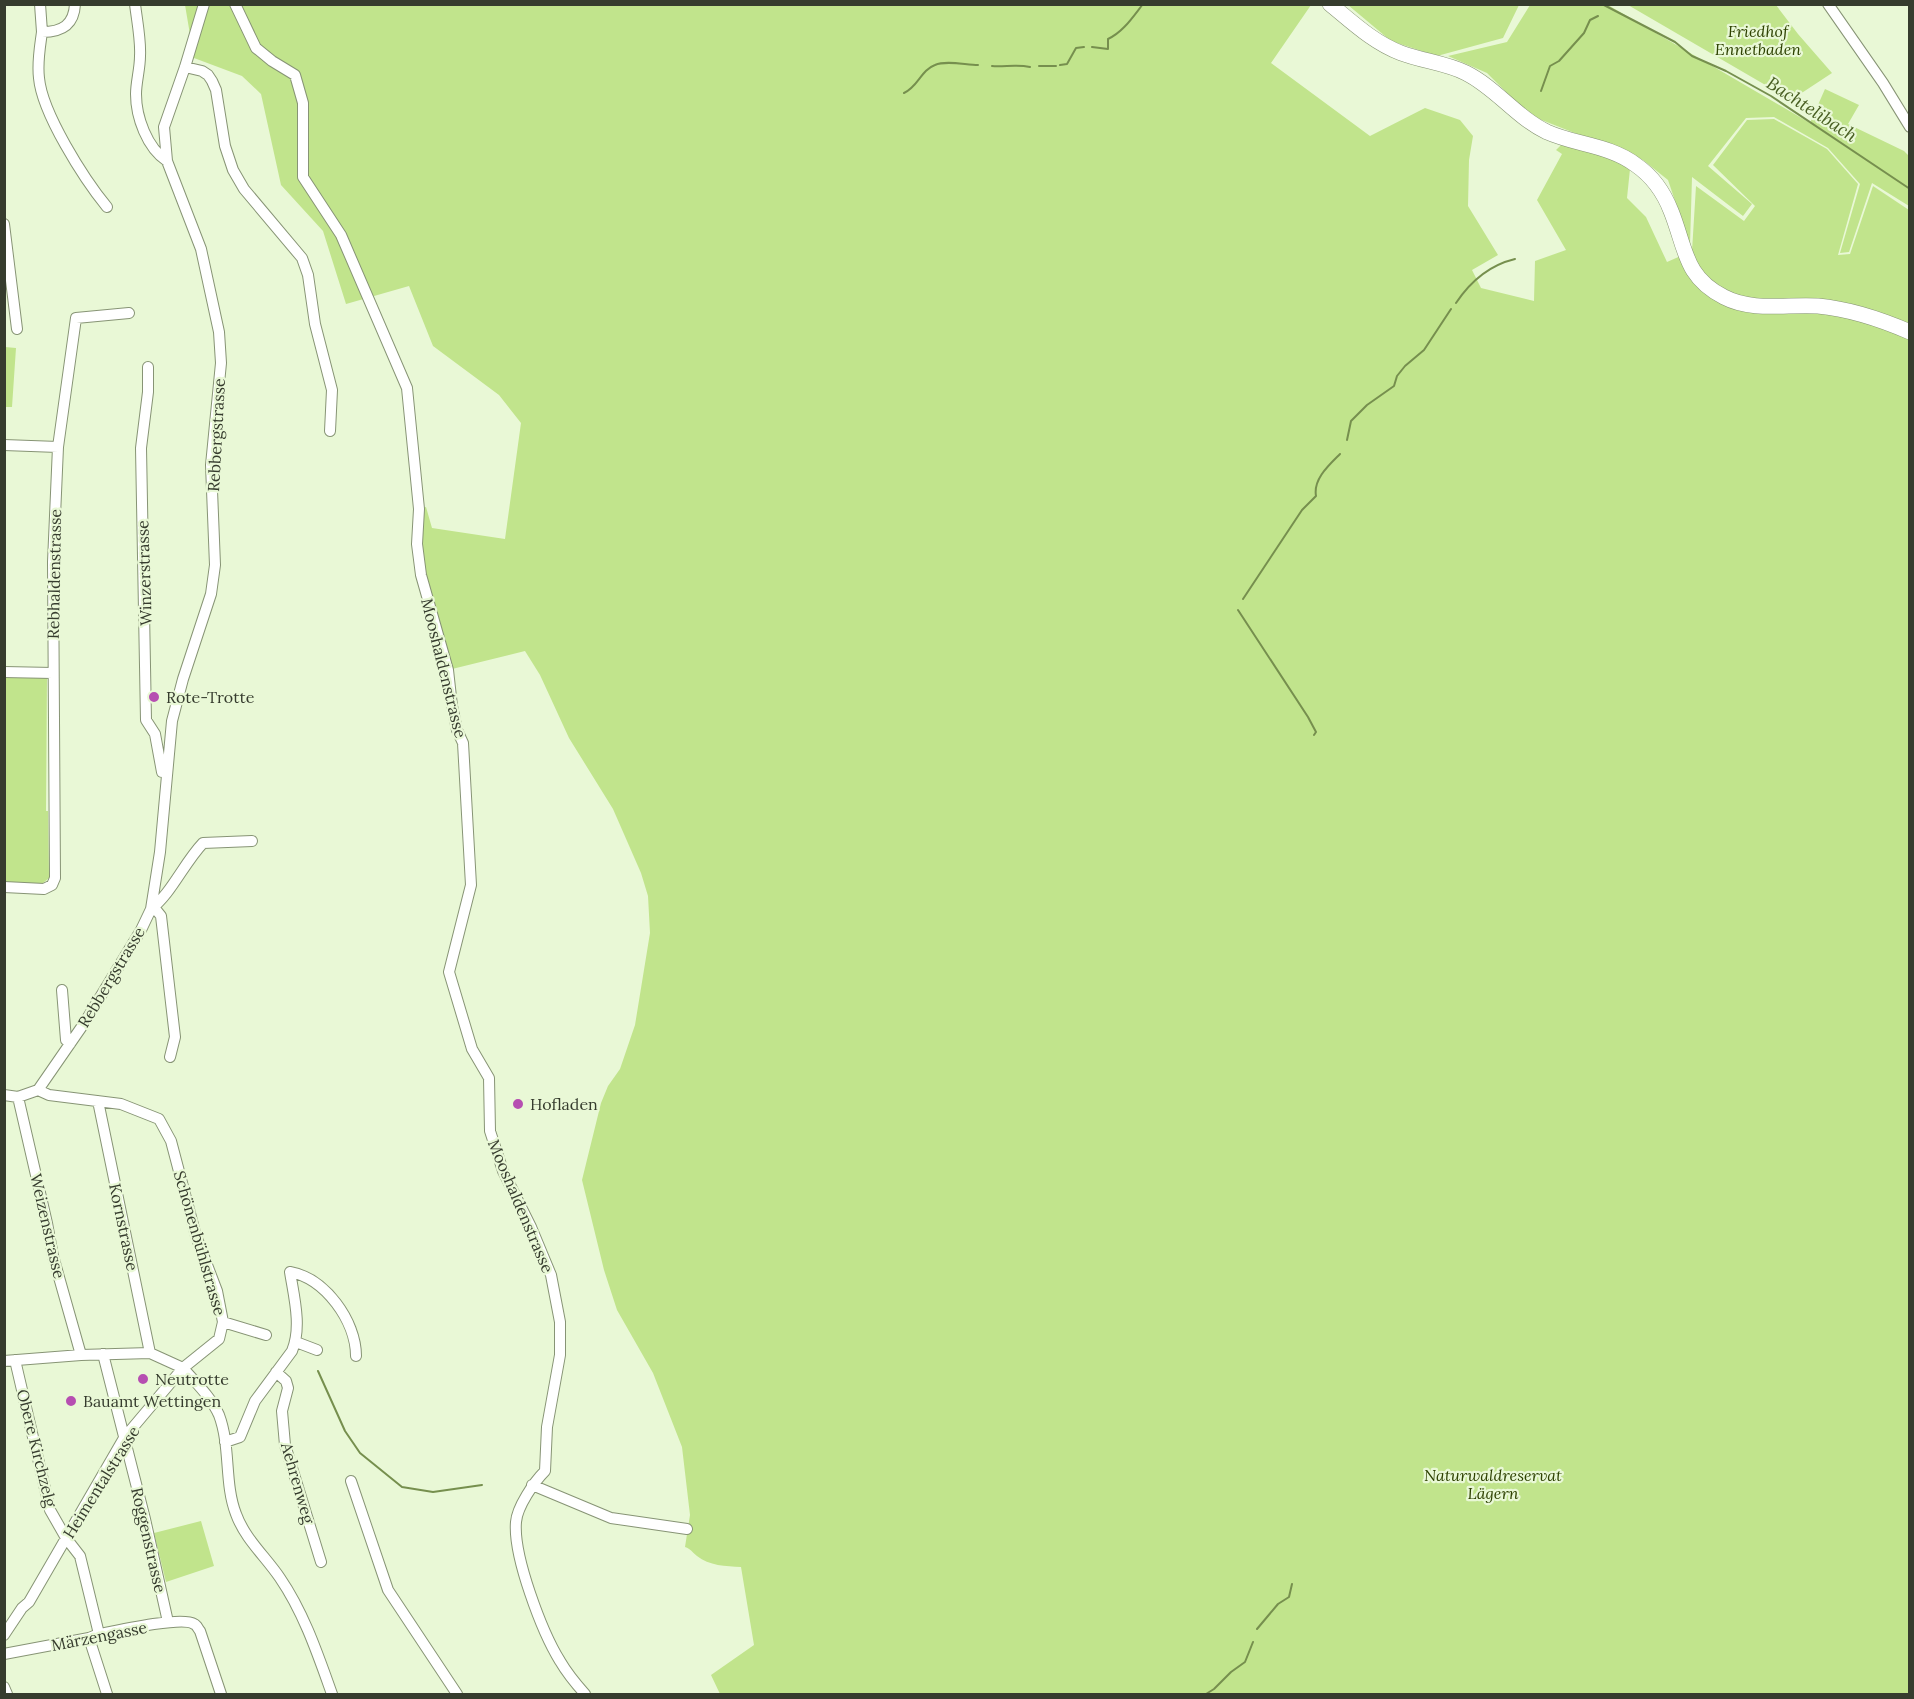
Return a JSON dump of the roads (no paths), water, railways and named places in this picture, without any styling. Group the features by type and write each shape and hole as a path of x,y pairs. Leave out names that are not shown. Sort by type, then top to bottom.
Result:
{"main road":[{"path":"1330,4 1368,35 1387,47 1400,53 1454,68 1478,80 1519,115 1538,127 1557,136 1611,151 1627,158 1639,167 1665,197 1688,263 1698,279 1710,290 1737,303 1751,306 1837,308 1880,320 1910,332"}],"street":[{"path":"40,4 42,32 39,78 44,98 88,184 107,207"},
{"path":"42,32 61,30 66,27 73,15 75,4"},
{"path":"135,4 141,54 136,93 138,116 148,139 162,158 167,161"},
{"name":"Rebbergstrasse","path":"38,1090 70,1044 141,930 151,909 172,721 183,679 212,594 214,565 211,465 221,363 219,326 201,249 167,161 164,127 204,4"},
{"name":"Mooshaldenstrasse","path":"235,4 256,48 295,75 303,103 303,177 341,235 407,388 418,509 417,544 421,575 448,670 452,706 457,730 463,743 466,784 471,885 449,972 472,1048 489,1078 490,1131 502,1171 531,1227 551,1275 560,1322 560,1364 547,1427 545,1471 532,1485 516,1521 519,1553 528,1586 549,1640 559,1659 585,1695"},
{"path":"1828,4 1910,127"},
{"path":"185,68 202,71 212,81 216,90 225,146 233,170 244,189 302,258 308,275 315,324 332,390 330,431"},
{"path":"4,224 16,330"},
{"name":"Rebhaldenstrasse","path":"4,887 44,889 52,885 55,878 52,562 58,447 76,318 129,314"},
{"name":"Winzerstrasse","path":"148,367 148,392 141,448 146,720 155,734 162,772 166,772"},
{"path":"4,445 58,447"},
{"path":"4,672 53,673"},
{"name":"Rebbergstrasse","path":"151,909 160,902 190,857 203,843 252,841"},
{"path":"151,909 157,911 161,916 175,1037 170,1057"},
{"name":"Rebbergstrasse","path":"62,990 66,1040 70,1044"},
{"path":"4,1095 18,1097 38,1090"},
{"name":"Schönenbühlstrasse","path":"38,1090 49,1095 121,1104 143,1111 159,1119 171,1141 196,1236 217,1291 223,1322 219,1339 183,1368"},
{"name":"Weizenstrasse","path":"18,1097 53,1256 81,1354"},
{"name":"Kornstrasse","path":"98,1101 150,1353"},
{"path":"225,1442 240,1437 255,1401 296,1342 296,1315 290,1272 309,1279 323,1290 341,1310 351,1328 356,1356"},
{"path":"223,1322 266,1335"},
{"path":"296,1342 317,1350"},
{"path":"10,1361 81,1354 150,1353 183,1368 214,1406 225,1442 230,1492 236,1514 246,1533 294,1600 315,1645 332,1695"},
{"name":"Roggenstrasse","path":"103,1354 145,1519 168,1622"},
{"name":"Obere Kirchzelg","path":"10,1361 50,1510 66,1538 80,1556 106,1695"},
{"name":"Heimentalstrasse","path":"4,1635 22,1608 29,1602 124,1438 183,1368"},
{"name":"Aehrenweg","path":"276,1372 286,1381 288,1388 282,1411 285,1445 321,1563"},
{"path":"351,1481 388,1590 457,1695"},
{"path":"532,1485 611,1518 687,1529"},
{"name":"Märzengasse","path":"4,1654 168,1622 186,1622 194,1624 200,1631 221,1695"},
{"path":"4,1687 7,1695"}],"waterway":[{"path":"1092,47 1108,49 1108,39 1123,29 1143,4"},
{"name":"Bachtelibach","path":"1602,4 1675,42 1692,56 1726,71 1771,96 1910,189"},
{"path":"1541,91 1550,66 1559,61 1584,33 1590,20 1598,16"},
{"path":"1060,65 1067,64 1076,48 1084,47"},
{"path":"904,93 913,87 930,67 935,65 950,63 978,65"},
{"path":"992,66 1030,67"},
{"path":"1039,66 1056,66"},
{"path":"1456,303 1481,275 1497,265 1515,259"},
{"path":"1347,440 1351,421 1367,405 1394,386 1397,376 1424,350 1451,309"},
{"path":"1243,599 1302,510 1316,496 1319,478 1340,454"},
{"path":"1238,610 1308,717 1316,732 1314,735"},
{"path":"318,1371 345,1431 360,1453 402,1487 433,1492 482,1485"},
{"path":"1257,1629 1278,1604 1289,1597 1292,1584"},
{"path":"1206,1694 1245,1662 1253,1642"}],"place":[{"name":"Rote-Trotte","path":"154,697"},
{"name":"Hofladen","path":"518,1104"},
{"name":"Neutrotte","path":"143,1379"},
{"name":"Bauamt Wettingen","path":"71,1401"}],"park label":[{"name":"Friedhof Ennetbaden","path":"1758,40"},
{"name":"Naturwaldreservat Lägern","path":"1493,1484"}]}
